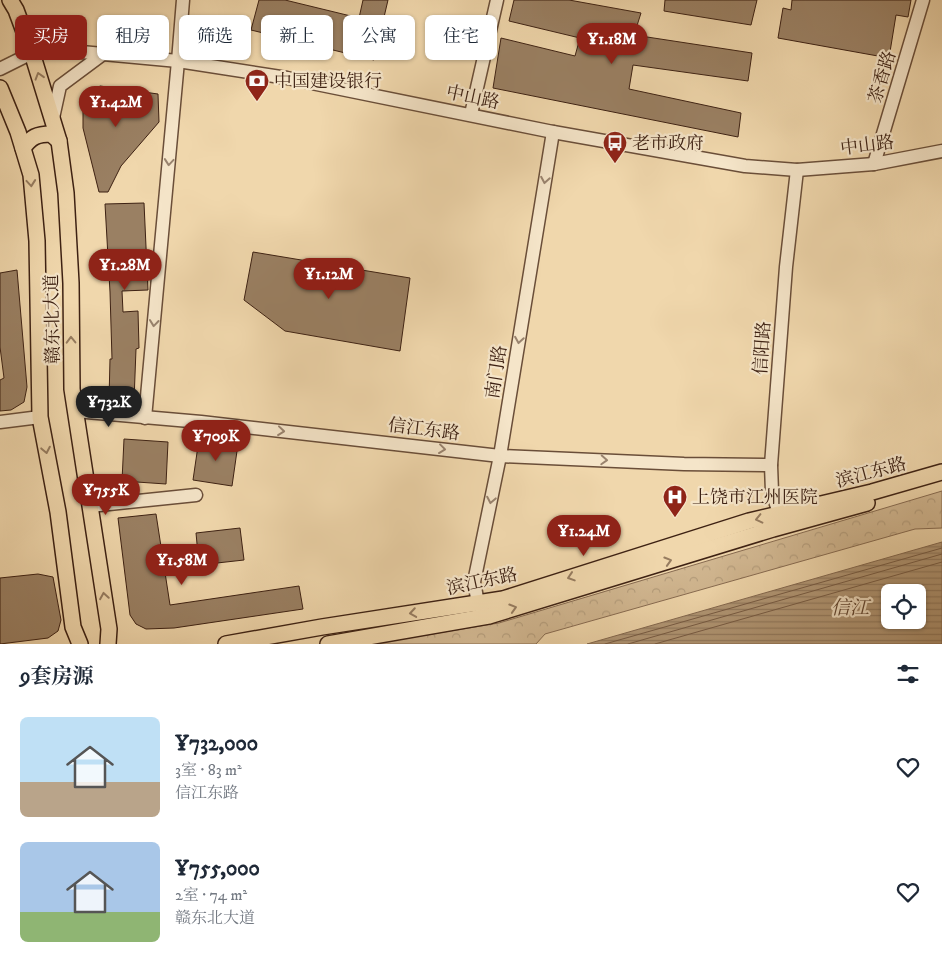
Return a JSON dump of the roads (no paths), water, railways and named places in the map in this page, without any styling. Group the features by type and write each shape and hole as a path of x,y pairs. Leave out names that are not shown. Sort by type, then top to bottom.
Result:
{"main road":[{"name":"赣东北大道","path":"10,0 18,15"},
{"name":"赣东北大道","path":"34,60 59,141 66,193 71,283 72,388 109,629 108,644"},
{"path":"0,88 18,132 31,175 36,241 40,417 58,512 73,627 80,644"},
{"path":"23,148 30,138 40,134 51,134 59,141"},
{"name":"滨江东路","path":"782,520 942,472"},
{"name":"滨江东路","path":"328,644 482,609 504,599 749,521 782,520 942,482"},
{"name":"滨江东路","path":"226,644 322,627 482,609"}],"street":[{"path":"145,418 182,0"},
{"path":"471,114 497,0"},
{"name":"茶香路","path":"874,164 923,0"},
{"path":"53,118 60,86 97,58"},
{"name":"中山路","path":"0,69 19,60"},
{"name":"中山路","path":"167,60 287,78 553,132 745,166 798,170 874,164 942,152"},
{"name":"南门路","path":"482,609 474,582 500,456 553,132"},
{"name":"信阳路","path":"782,520 772,492 771,464 786,267 798,170"},
{"name":"信江东路","path":"75,411 266,429 500,456 684,464 771,464"},
{"path":"0,422 40,417"},
{"path":"90,506 196,495"}],"water":[{"name":"信江","path":"942,542 942,644 587,644"}],"place":[{"name":"中国建设银行","path":"257,102"},
{"name":"老市政府","path":"615,164"},
{"name":"上饶市江州医院","path":"675,518"}]}
